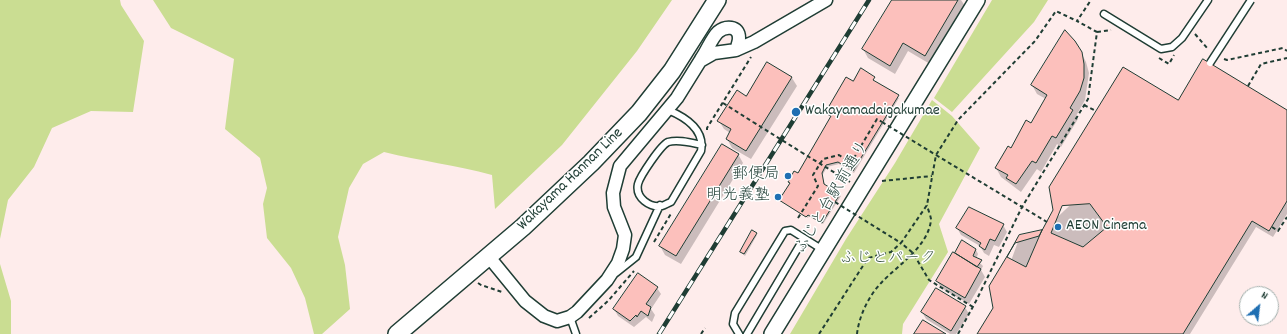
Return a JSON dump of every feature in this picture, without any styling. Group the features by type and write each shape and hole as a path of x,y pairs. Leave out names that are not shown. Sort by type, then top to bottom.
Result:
{"main road":[{"name":"Wakayama Hannan Line","path":"396,334 489,257 585,169 639,113 672,71 717,0"}],"street":[{"path":"700,62 714,53 736,50 777,29 826,0"},
{"name":"ふじと台駅前通り","path":"772,334 977,0"},
{"path":"489,257 525,301 544,316 557,321 570,317 593,297 607,280 618,262 623,249 625,235 614,207 613,193 620,166 668,110 700,62 717,33 725,27 730,27 738,33 739,38 736,50"}],"lane":[{"path":"1104,14 1161,49 1172,47 1182,38 1208,0"},
{"path":"1210,63 1251,0"},
{"path":"668,110 681,115 692,124 700,135 702,144 701,151 670,202 660,205 650,204 643,200 638,192 638,184 660,147 667,142 675,141 702,144"},
{"path":"607,280 636,257 660,205"},
{"path":"739,334 733,324 735,313 785,231 791,230 823,250"},
{"path":"748,334 804,238"},
{"path":"570,317 576,334"}],"path":[{"path":"1077,21 1091,0"},
{"path":"819,334 868,258 891,252 901,243 927,205 936,154 958,120 1035,41 1056,11 1097,32 1088,99 1022,207 973,307 958,334"},
{"path":"1194,32 1210,50"},
{"path":"1221,57 1227,60 1283,48 1287,51"},
{"path":"1248,86 1261,64 1287,58"},
{"path":"723,103 853,184"},
{"path":"1084,105 1096,111"},
{"path":"798,218 818,186 813,175 823,159 839,156 851,163 877,119 1047,222"},
{"path":"882,181 932,176"},
{"path":"835,202 901,243 913,253 929,280 973,307"},
{"path":"857,334 863,312 881,282 903,264 921,242 931,220 927,205"},
{"path":"1272,227 1278,231 1287,217"},
{"path":"701,334 705,328"}],"green space":[{"path":"0,0 120,0 121,5 144,41 133,112 91,111 52,128 34,167 8,200 0,239"},
{"path":"153,0 672,0 637,51 562,145 495,209 492,175 465,168 384,152 363,164 349,188 338,237 345,265 350,309 322,334 314,334 305,298 291,268 267,238 263,204 267,188 260,158 225,129 234,59 171,28"},
{"path":"992,0 1048,0 1034,22 952,112 934,98"},
{"name":"ふじとパーク","path":"932,100 952,116 980,148 939,224 948,252 903,324 902,334 790,334 846,239 895,163"},
{"path":"0,264 11,301 11,334 0,334"}],"building":[{"path":"892,0 958,0 925,56 903,43 890,66 862,49"},
{"path":"1065,30 1082,52 1084,78 1080,91 1070,108 1073,110 1056,138 1052,136 1036,163 1032,161 1016,184 1006,178 1008,175 995,168 1008,146 1011,148 1026,120 1031,123 1047,95 1031,85"},
{"path":"1203,59 1287,110 1287,201 1269,231 1252,221 1183,334 977,334 993,308 989,286 1015,243 1039,236 1053,210 1049,187 1123,67 1178,100"},
{"path":"767,62 792,77 746,151 726,139 731,129 717,121 737,90 746,96"},
{"path":"861,68 875,77 873,80 899,95 853,171 838,162 826,165 822,173 824,184 840,194 822,223 808,215 806,217 779,200 790,183 788,182 794,171 798,173 831,116 825,113 846,77 853,81"},
{"path":"722,144 739,154 676,256 659,246"},
{"path":"1090,204 1107,227 1083,247 1051,233 1062,206"},
{"path":"969,207 1004,224 995,241 990,239 985,250 979,246 981,243 956,228"},
{"path":"752,230 757,233 744,254 740,252"},
{"path":"1042,230 1026,267 1007,257 1019,235"},
{"path":"962,240 976,249 973,256 982,260 977,267 955,253"},
{"path":"953,252 981,269 965,298 936,281"},
{"path":"638,273 658,287 646,304 651,307 648,316 641,311 637,317 636,315 630,321 613,309"},
{"path":"936,288 966,306 951,331 921,312"},
{"path":"923,320 946,334 914,334"}],"railway":[{"path":"659,334 869,0"}],"place":[{"name":"Wakayamadaigakumae","path":"796,112"},
{"name":"郵便局","path":"788,176"},
{"name":"明光義塾","path":"778,197"},
{"name":"AEON Cinema","path":"1058,227"}]}
